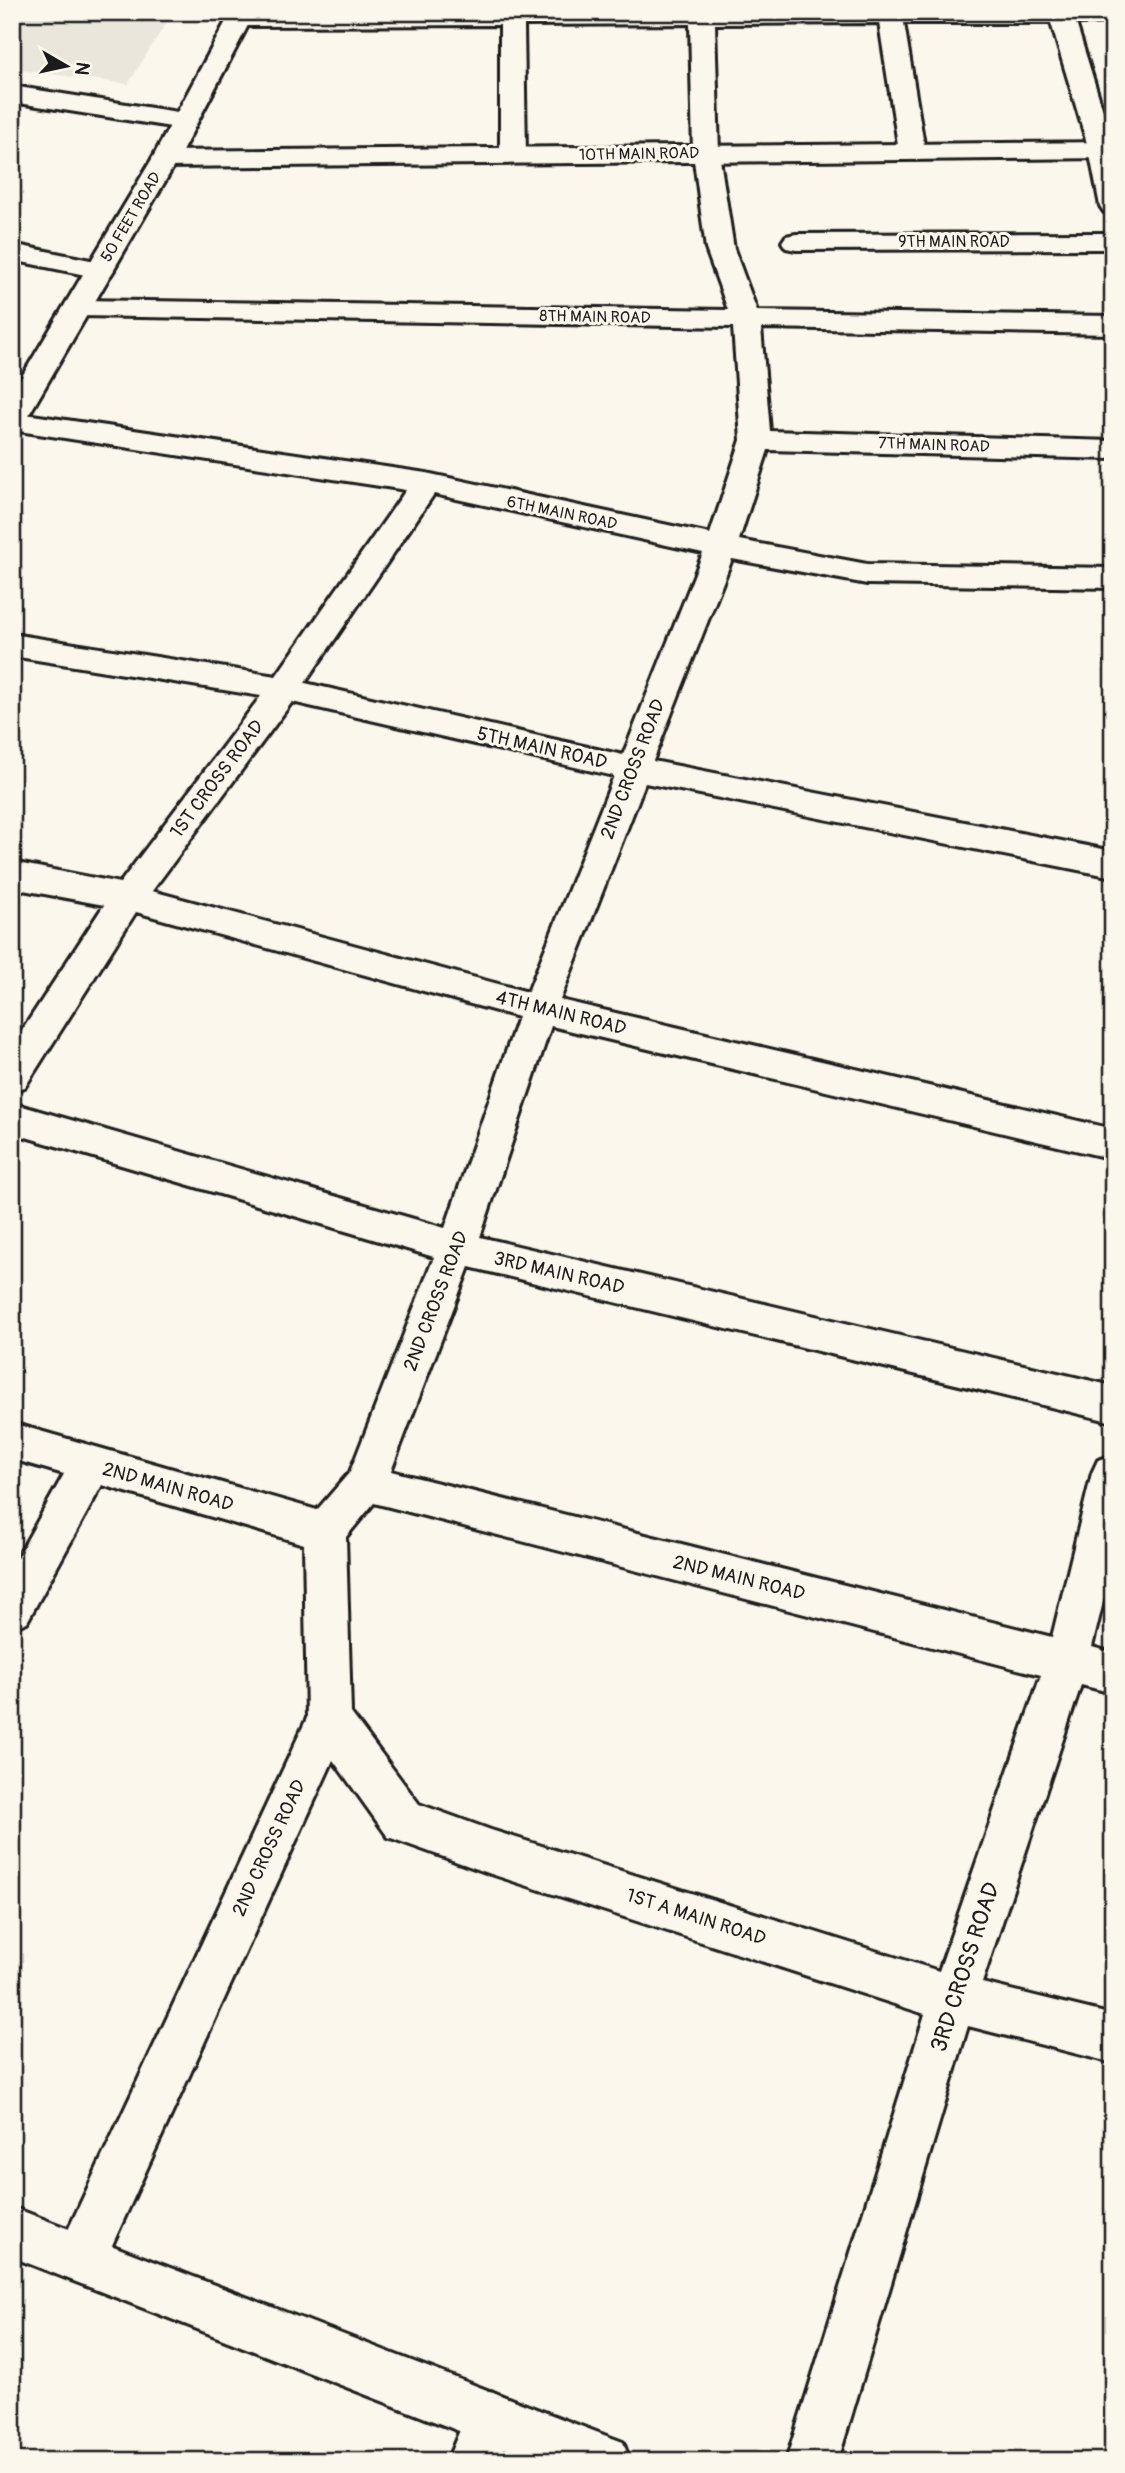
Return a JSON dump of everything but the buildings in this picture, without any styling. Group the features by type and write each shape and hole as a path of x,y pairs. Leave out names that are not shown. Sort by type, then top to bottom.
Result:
{"street":[{"path":"1060,13 1107,150 1113,206"},
{"path":"890,15 912,151"},
{"path":"241,16 1113,15"},
{"name":"50 FEET ROAD","path":"12,420 166,159 241,16"},
{"path":"702,16 706,153 720,249 746,320"},
{"path":"512,17 513,155"},
{"path":"12,94 184,121"},
{"name":"10TH MAIN ROAD","path":"166,159 1107,150"},
{"name":"9TH MAIN ROAD","path":"796,242 1113,241"},
{"path":"12,252 100,270"},
{"name":"8TH MAIN ROAD","path":"78,308 1113,325"},
{"name":"2ND CROSS ROAD","path":"80,2258 329,1719 325,1531 366,1483 457,1248 539,1009 721,547 756,440 746,320"},
{"name":"6TH MAIN ROAD","path":"12,420 426,483 721,547 867,574 1113,578"},
{"name":"7TH MAIN ROAD","path":"756,440 1113,450"},
{"name":"1ST CROSS ROAD","path":"12,1077 128,897 284,689 426,483"},
{"name":"5TH MAIN ROAD","path":"12,645 284,689 633,769 1113,864"},
{"name":"4TH MAIN ROAD","path":"12,875 128,897 539,1009 1113,1144"},
{"name":"3RD MAIN ROAD","path":"12,1118 457,1248 1113,1404"},
{"name":"2ND MAIN ROAD","path":"12,1441 325,1531"},
{"path":"12,1608 91,1465"},
{"name":"3RD CROSS ROAD","path":"812,2461 953,2000 1067,1662 1113,1473"},
{"name":"2ND MAIN ROAD","path":"366,1483 1113,1673"},
{"name":"1ST A MAIN ROAD","path":"329,1719 404,1821 491,1852 953,2000 1113,2039"},
{"path":"12,2232 80,2258 482,2439 604,2461"}],"shaded area":[{"path":"12,12 173,12 128,84 12,69"}]}
